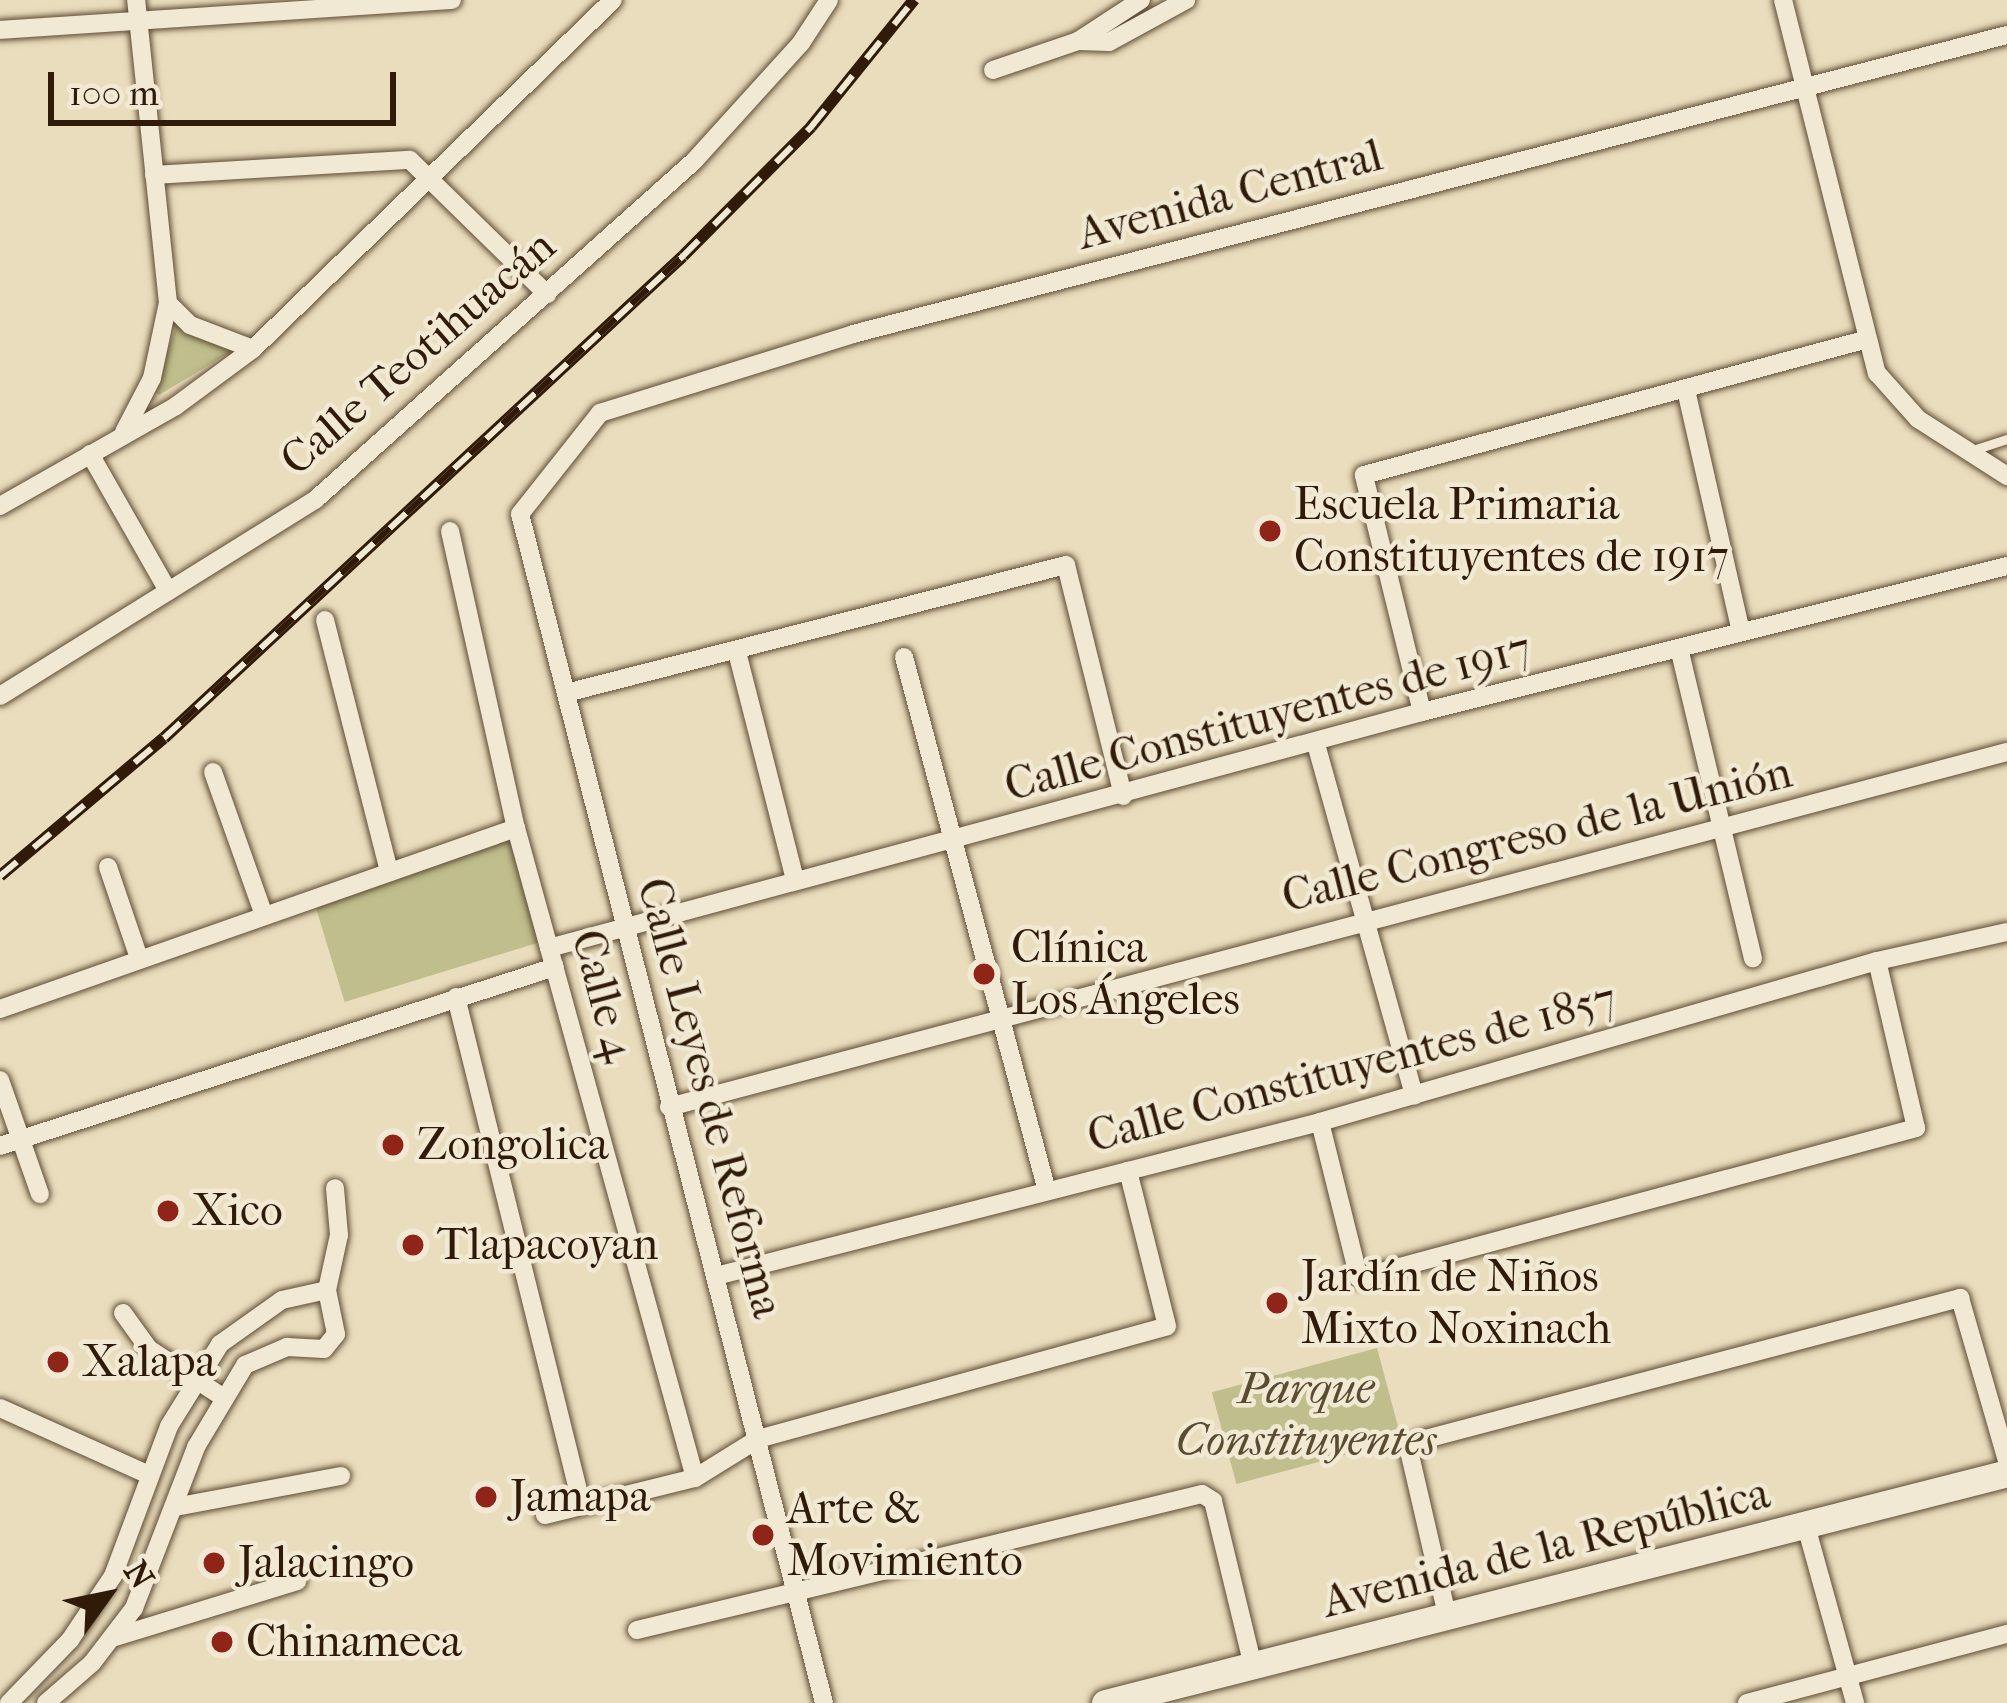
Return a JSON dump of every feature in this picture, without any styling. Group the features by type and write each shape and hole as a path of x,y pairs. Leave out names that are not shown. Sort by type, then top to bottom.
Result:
{"main road":[{"name":"Avenida de la República","path":"1106,1703 2007,1473"}],"street":[{"path":"0,30 137,10 452,0"},
{"path":"0,506 253,349 613,0"},
{"name":"Calle Teotihuacán","path":"0,696 316,499 694,161 801,43 829,0"},
{"path":"993,70 1078,41 1142,0"},
{"path":"1078,41 1109,42 1186,0"},
{"path":"1784,0 1864,340 1895,398 2007,476"},
{"path":"124,432 152,378 167,303 137,10"},
{"name":"Avenida Central","path":"520,514 600,413 853,334 2007,35"},
{"path":"154,176 410,160 434,175 547,294"},
{"path":"167,303 190,325 253,349"},
{"path":"1422,712 1364,476 1864,340"},
{"path":"1686,390 1742,632"},
{"path":"90,454 168,591"},
{"name":"Calle Leyes de Reforma","path":"520,514 824,1703"},
{"name":"Calle 4","path":"451,531 516,828 695,1478"},
{"path":"566,693 1066,565 1124,796"},
{"name":"Calle Constituyentes de 1917","path":"0,1146 456,998 625,926 1124,796 1422,712 2007,566"},
{"path":"325,620 389,872"},
{"path":"1678,648 1753,958"},
{"path":"737,652 795,879"},
{"path":"904,657 958,837 1047,1191"},
{"path":"1316,744 1414,1096"},
{"name":"Calle Congreso de la Unión","path":"669,1107 1003,1013 2007,752"},
{"path":"213,772 264,915"},
{"path":"0,1009 516,828"},
{"path":"108,867 139,958"},
{"name":"Calle Constituyentes de 1857","path":"716,1276 1320,1122 1877,961 2007,932"},
{"path":"1320,1122 1359,1278 1916,1128 1877,961"},
{"path":"456,998 582,1506"},
{"path":"0,1080 40,1194"},
{"path":"545,1515 695,1478 758,1439 1167,1326 1128,1171"},
{"path":"46,1703 112,1638 134,1608 221,1396 245,1365 268,1351 323,1349 335,1334 327,1289 339,1235 335,1188"},
{"path":"9,1703 90,1615 120,1560 149,1475 194,1379 252,1317 327,1289"},
{"path":"1447,1615 1410,1455 1418,1441 1960,1298 2007,1461"},
{"path":"123,1313 148,1349 221,1396"},
{"path":"0,1408 149,1475"},
{"path":"175,1508 341,1476"},
{"path":"637,1630 1202,1494 1213,1501 1253,1666"},
{"path":"1806,1526 1856,1703"},
{"path":"112,1638 297,1581"},
{"path":"1747,1703 2007,1634"}],"lane":[{"path":"1970,451 2007,439"}],"green space":[{"path":"182,311 237,348 159,395 153,391"},
{"path":"518,837 549,939 345,1002 313,900"},
{"name":"Parque Constituyentes","path":"1377,1348 1402,1440 1236,1484 1212,1392"}],"railway":[{"path":"0,876 164,738 683,256 811,127 914,0"}],"place":[{"name":"Escuela Primaria Constituyentes de 1917","path":"1270,531"},
{"name":"Clínica Los Ángeles","path":"984,974"},
{"name":"Zongolica","path":"393,1145"},
{"name":"Xico","path":"168,1211"},
{"name":"Tlapacoyan","path":"413,1245"},
{"name":"Jardín de Niños Mixto Noxinach","path":"1277,1303"},
{"name":"Xalapa","path":"58,1362"},
{"name":"Jamapa","path":"486,1497"},
{"name":"Arte & Movimiento","path":"763,1535"},
{"name":"Jalacingo","path":"214,1563"},
{"name":"Chinameca","path":"222,1642"}]}
